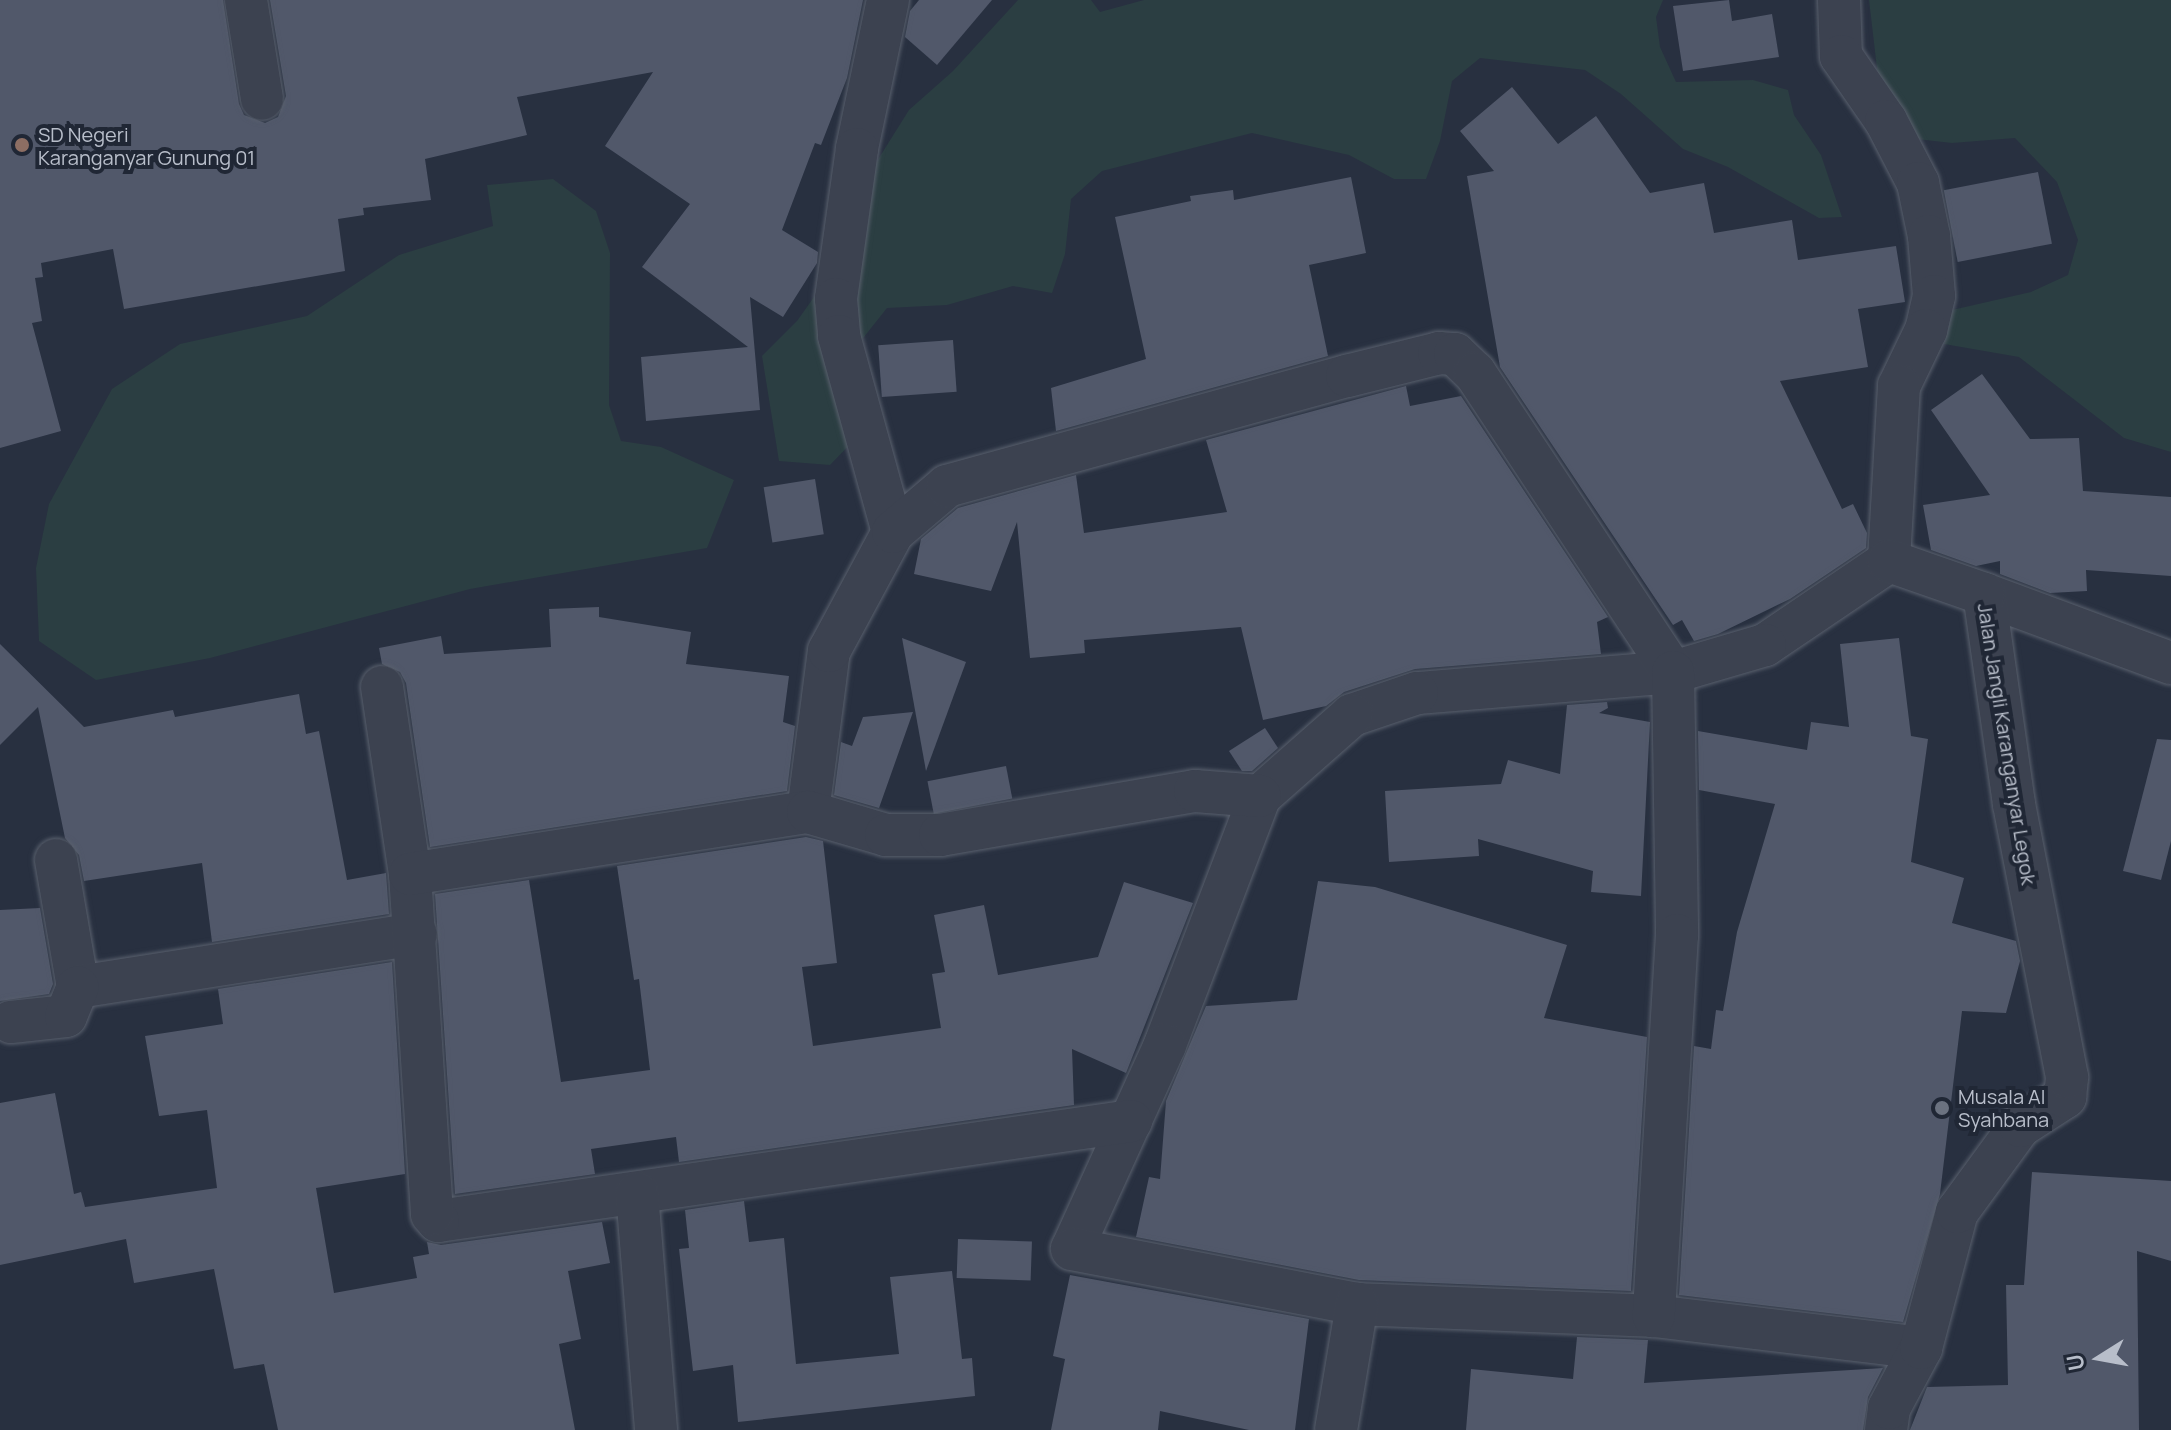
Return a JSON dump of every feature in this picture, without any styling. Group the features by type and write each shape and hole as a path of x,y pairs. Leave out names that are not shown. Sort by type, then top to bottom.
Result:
{"street":[{"path":"246,0 262,99"},
{"path":"888,0 857,149 836,299 839,336 893,532"},
{"path":"1839,0 1841,56 1886,121 1918,183 1929,236 1934,296 1926,330 1899,386 1889,561 1765,645 1673,672 1417,693 1352,715 1260,796 1131,1121 1072,1249 1357,1304 1654,1316 1921,1348"},
{"path":"808,812 829,651 893,532 947,486 994,470 1447,353 1465,360 1673,672 1677,935 1654,1316"},
{"name":"Jalan Jangli Karanganyar Legok","path":"1886,1430 1889,1408 1921,1348 1957,1212 2020,1126 2065,1097 2067,1077 2014,804 1984,594 1889,561"},
{"path":"1984,594 2171,663"},
{"path":"382,687 410,874 432,1214 438,1221 1131,1121"},
{"path":"410,874 808,812 886,835 940,835 1195,791 1260,796"},
{"path":"11,1022 66,1016 78,987 56,860"},
{"path":"78,987 416,934"},
{"path":"637,1193 656,1430"},
{"path":"1336,1430 1357,1304"}],"green space":[{"path":"1018,0 1091,0 1100,12 1144,0 1663,0 1656,17 1660,47 1676,82 1753,80 1788,90 1794,115 1821,155 1842,217 1819,218 1728,167 1683,149 1621,94 1585,70 1480,58 1452,81 1440,141 1426,179 1394,179 1349,155 1252,133 1102,171 1071,199 1065,254 1052,293 1013,286 947,305 887,308 860,342 864,430 830,465 779,461 762,356 797,321 841,259 867,177 909,110 953,71"},
{"path":"1869,0 2171,0 2171,452 2124,438 2019,357 1944,344 1952,310 2031,292 2068,275 2078,240 2057,182 2015,138 1952,143 1890,136 1880,94"},
{"path":"553,179 596,211 610,253 609,405 621,441 661,447 734,480 707,548 470,589 210,658 96,680 39,641 36,568 49,504 112,389 180,344 307,316 399,255 493,226 487,185"}],"building":[{"path":"0,0 223,0 239,104 244,115 265,123 278,117 286,96 270,0 863,0 847,78 821,145 815,143 782,230 818,252 817,263 783,317 750,297 760,410 646,421 641,357 748,347 642,267 690,204 605,146 653,72 517,97 527,135 425,159 431,200 363,208 364,215 338,219 345,271 124,309 113,249 41,263 43,277 35,278 42,321 32,323 61,431 0,448"},
{"path":"919,0 992,0 937,65 905,37 910,11"},
{"path":"1729,0 1732,21 1772,14 1779,57 1683,71 1673,6"},
{"path":"1512,87 1558,144 1596,116 1650,193 1704,183 1714,233 1792,220 1798,260 1896,246 1905,302 1858,309 1868,367 1780,381 1842,509 1853,504 1867,533 1866,548 1790,599 1718,634 1694,641 1682,620 1673,625 1500,367 1467,176 1494,171 1460,131"},
{"path":"2038,172 2052,244 1958,262 1944,190"},
{"path":"1351,177 1366,253 1309,265 1328,356 1056,431 1051,388 1146,359 1115,217 1191,201 1190,196 1233,190 1234,200"},
{"path":"953,340 957,392 882,397 878,345"},
{"path":"1982,374 2030,439 2079,438 2083,491 2171,497 2171,576 2086,570 2087,591 2050,593 2000,574 2000,561 1976,566 1931,550 1923,505 1990,495 1931,410"},
{"path":"1406,386 1410,406 1461,396 1608,617 1597,622 1601,654 1415,669 1344,692 1326,706 1263,720 1241,627 1084,640 1085,653 1030,658 1017,522 991,591 914,574 921,539 958,508 1076,475 1084,533 1227,512 1206,440"},
{"path":"815,479 824,534 772,542 764,487"},
{"path":"599,607 599,617 691,632 686,664 789,676 783,722 795,726 787,791 430,847 406,683 400,672 382,664 379,648 441,636 444,654 551,647 549,609"},
{"path":"902,638 966,662 926,771"},
{"path":"1899,638 1911,736 1928,739 1911,862 1964,878 1952,923 2016,941 2020,961 2006,1013 1962,1011 1940,1194 1903,1322 1679,1295 1694,1046 1711,1049 1716,1010 1723,1011 1737,932 1775,804 1699,790 1698,731 1807,750 1811,722 1849,727 1840,644"},
{"path":"0,644 84,727 173,710 175,717 299,694 306,734 319,731 347,880 386,873 389,914 212,942 202,863 84,881 79,855 65,838 38,707 0,745"},
{"path":"1607,702 1608,708 1599,713 1650,722 1641,896 1591,892 1593,871 1478,839 1479,856 1389,862 1385,791 1501,784 1508,760 1560,774 1567,705"},
{"path":"913,712 879,808 834,795 841,742 852,746 863,717"},
{"path":"1265,728 1278,748 1252,771 1242,771 1229,751"},
{"path":"2157,739 2171,740 2171,841 2161,880 2123,871"},
{"path":"1006,766 1012,798 934,814 927,781"},
{"path":"806,837 823,841 837,963 802,967 813,1046 941,1028 932,974 945,972 934,915 984,905 998,975 1098,957 1124,882 1193,903 1126,1073 1072,1049 1074,1105 679,1162 676,1137 591,1149 595,1174 455,1194 435,894 529,880 561,1082 650,1070 639,979 634,980 617,866"},
{"path":"1318,881 1375,887 1567,945 1544,1018 1647,1037 1631,1291 1359,1280 1136,1237 1149,1177 1160,1179 1166,1101 1206,1006 1297,1000"},
{"path":"40,908 53,984 49,994 0,1001 0,910"},
{"path":"392,962 405,1174 316,1188 334,1293 417,1278 413,1257 429,1254 427,1242 441,1245 602,1222 610,1263 568,1271 581,1339 559,1344 575,1430 278,1430 264,1364 234,1369 214,1269 134,1283 126,1239 0,1265 0,1103 55,1093 74,1194 81,1192 85,1207 217,1188 207,1110 159,1116 145,1036 223,1024 218,989"},
{"path":"2032,1172 2171,1181 2171,1261 2137,1251 2139,1430 1910,1430 1927,1387 2008,1385 2006,1285 2024,1285"},
{"path":"744,1201 749,1242 784,1238 796,1364 899,1354 890,1277 952,1271 962,1359 972,1358 975,1396 738,1422 733,1365 693,1371 679,1249 689,1248 685,1210"},
{"path":"958,1239 1032,1242 1031,1281 957,1278"},
{"path":"1070,1275 1309,1319 1295,1430 1249,1430 1160,1411 1158,1430 1051,1430 1065,1359 1053,1356"},
{"path":"1577,1337 1648,1340 1644,1383 1883,1368 1868,1397 1863,1430 1466,1430 1471,1369 1573,1379"}],"place":[{"name":"SD Negeri Karanganyar Gunung 01","path":"22,145"},
{"name":"Musala Al Syahbana","path":"1942,1108"}]}
